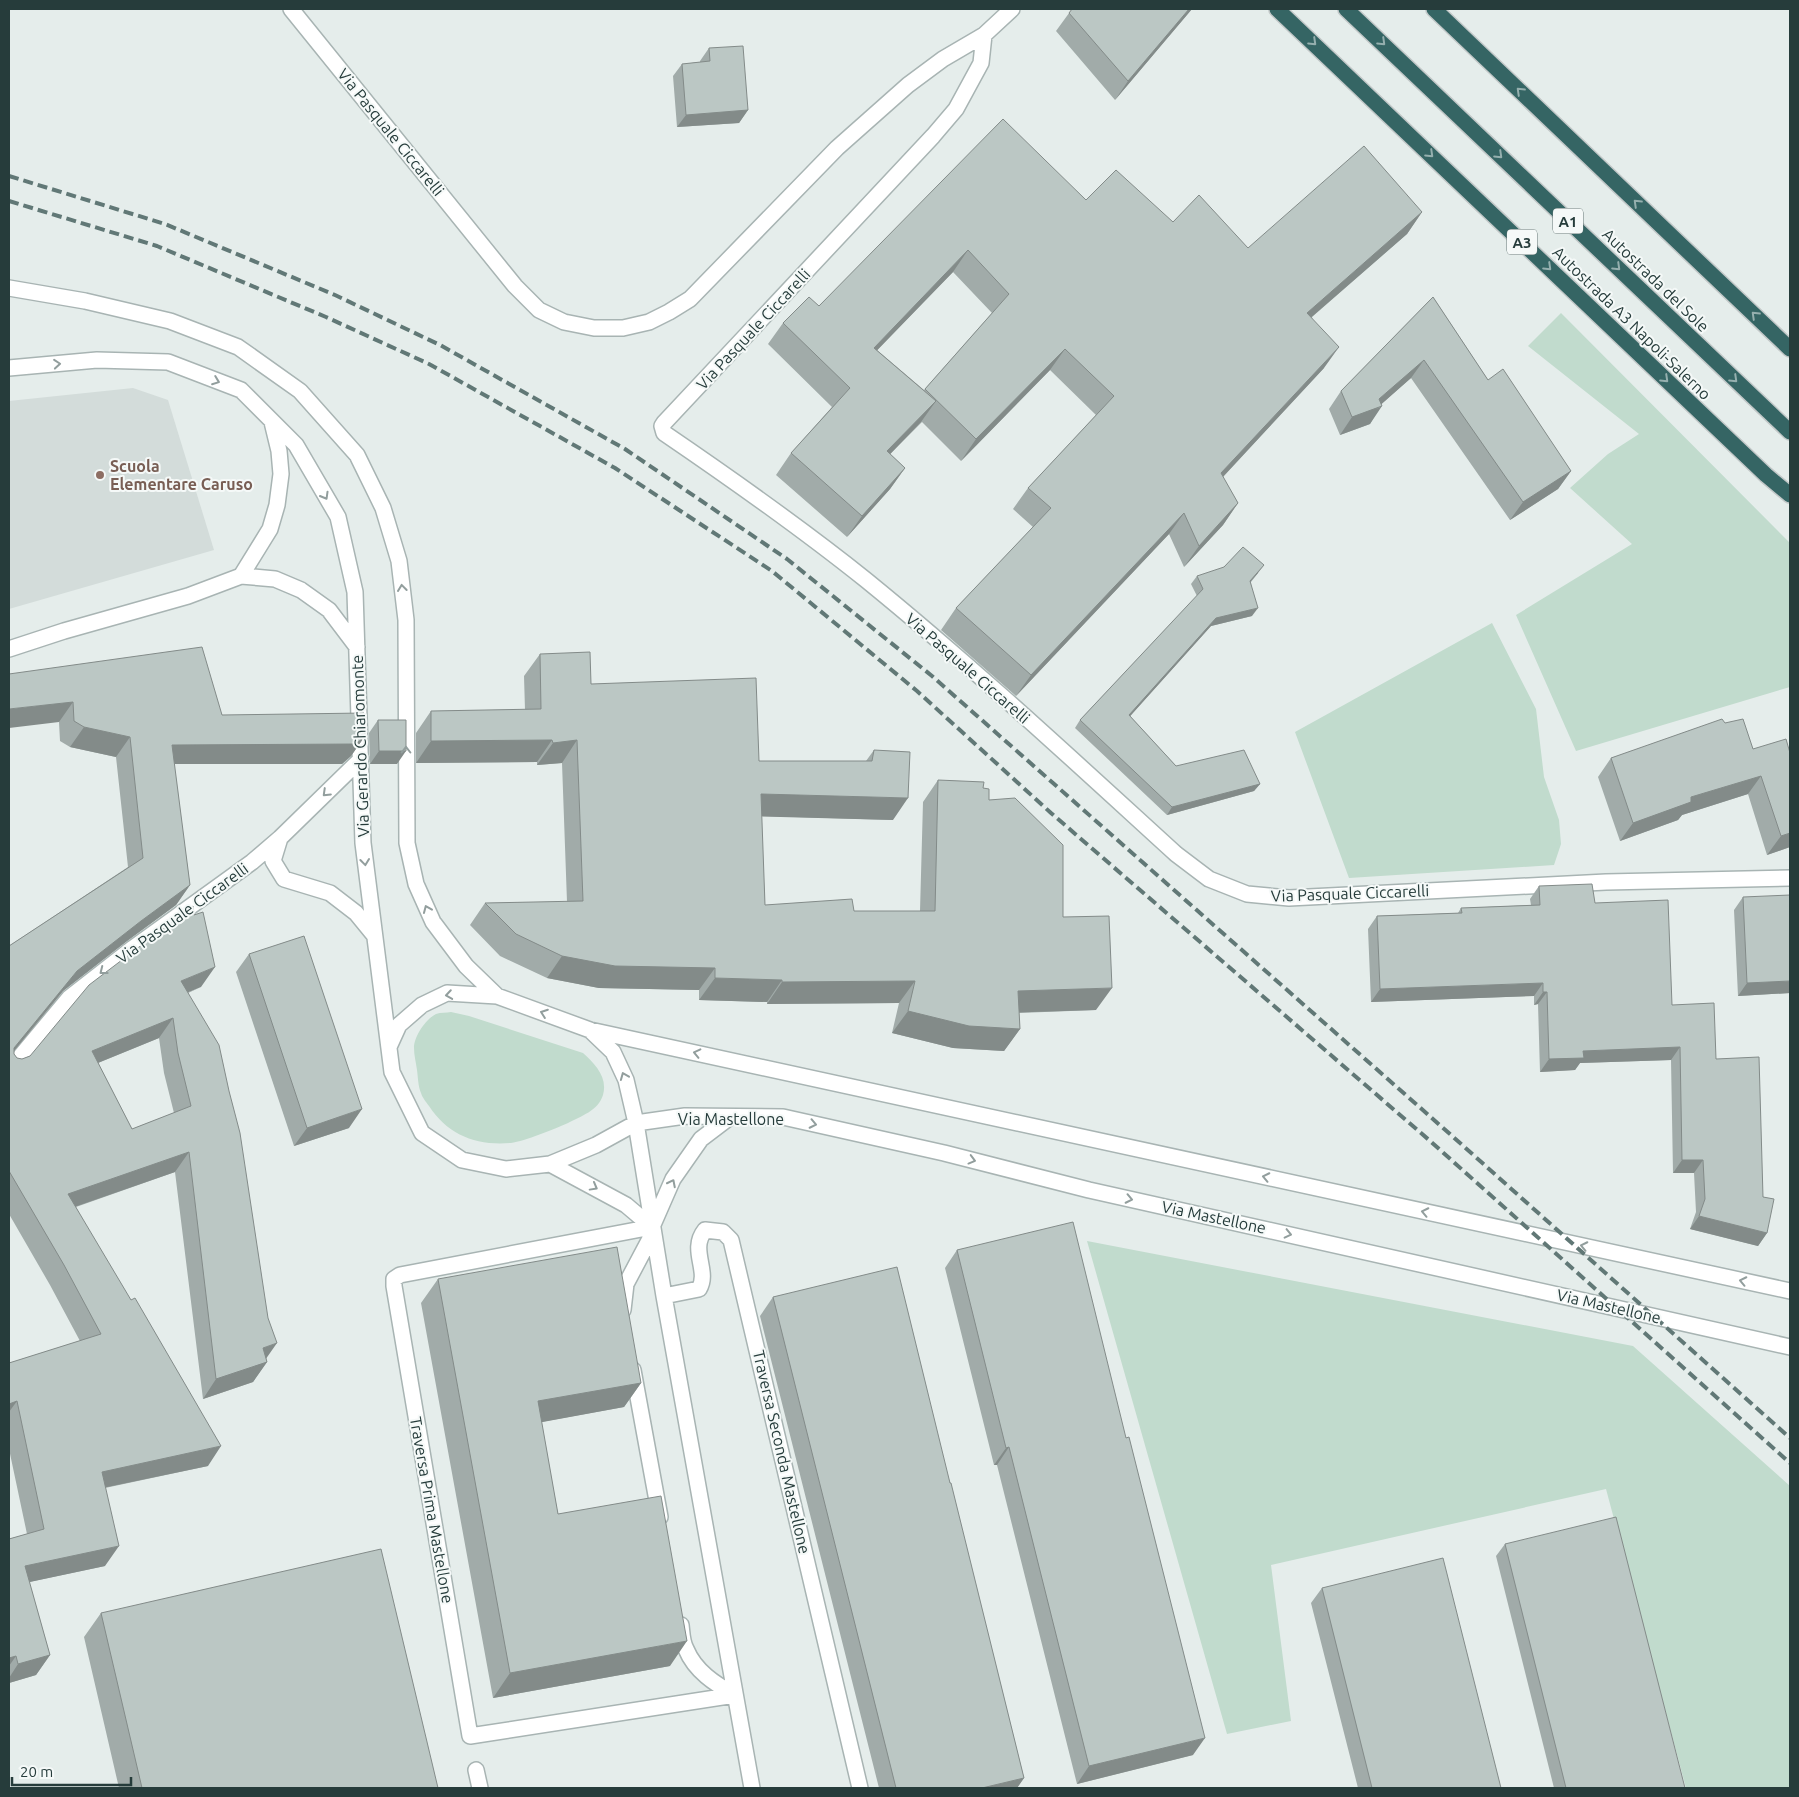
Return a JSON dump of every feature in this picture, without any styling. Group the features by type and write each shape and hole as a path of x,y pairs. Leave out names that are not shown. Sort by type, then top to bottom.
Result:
{"highway":[{"name":"Autostrada A3 Napoli-Salerno","path":"1277,9 1766,475 1790,495"},
{"name":"Autostrada del Sole","path":"1346,9 1790,432"},
{"path":"1434,9 1790,349"}],"street":[{"name":"Via Pasquale Ciccarelli","path":"291,9 515,286 539,310 564,322 594,328 623,328 649,322 690,299 838,148 908,85 943,59 984,34 1012,9"},
{"name":"Via Pasquale Ciccarelli","path":"984,34 981,63 956,109 664,423 662,426 664,433 756,496 865,580 978,674 1176,854 1209,879 1239,891 1247,894 1289,898 1606,882 1790,878"},
{"path":"9,288 85,301 170,321 238,348 300,391 357,455 383,508 399,561 406,620 407,843 416,884 433,922 466,966 497,996"},
{"name":"Via Gerardo Chiaromonte","path":"9,368 97,360 168,362 241,390 296,445 338,517 355,592 363,843 374,935 392,1072 422,1133 462,1160 506,1169 550,1164 596,1145 636,1123"},
{"path":"241,576 270,529 277,504 281,474 279,451 272,422"},
{"path":"9,649 188,596 241,576 275,579 301,590 328,610 357,647"},
{"name":"Via Pasquale Ciccarelli","path":"9,1070 69,998 133,948 252,862 280,838 361,759"},
{"path":"280,838 273,862 284,879 330,893 356,913 374,935"},
{"path":"388,1047 399,1025 422,1005 447,992 497,996 590,1030 1790,1291"},
{"path":"590,1030 613,1052 626,1080 636,1123 664,1296 752,1788"},
{"name":"Via Mastellone","path":"636,1123 685,1116 783,1117 944,1153 1090,1190 1790,1347"},
{"path":"625,1328 623,1318 626,1284 653,1230 673,1179 701,1139 730,1117"},
{"path":"550,1164 626,1205 653,1230"},
{"name":"Traversa Prima Mastellone","path":"653,1230 400,1275 394,1279 468,1726 470,1736 735,1695"},
{"name":"Traversa Seconda Mastellone","path":"664,1296 699,1289 702,1279 698,1248 701,1235 705,1230 723,1232 732,1240 860,1788"},
{"path":"630,1357 663,1531"},
{"path":"677,1609 685,1647 691,1660 715,1684 735,1695"},
{"path":"476,1770 480,1788"}],"shaded area":[{"name":"Scuola Elementare Caruso","path":"133,388 168,400 214,550 9,609 9,401"}],"green space":[{"path":"1561,313 1790,543 1790,687 1576,751 1516,615 1632,544 1570,488 1608,454 1639,434 1528,346"},
{"path":"1492,623 1536,709 1544,777 1559,820 1561,844 1554,865 1349,878 1295,732"},
{"path":"451,1012 469,1016 583,1053 596,1066 604,1082 601,1101 593,1109 568,1123 517,1142 486,1143 454,1131 437,1116 422,1096 414,1048 418,1033 428,1020 436,1014"},
{"path":"1087,1241 1633,1346 1790,1486 1790,1788 1686,1788 1606,1489 1271,1565 1291,1721 1227,1734"}],"building":[{"path":"1072,9 1189,9 1128,81 1069,13"},
{"path":"743,46 748,110 686,115 682,64 710,61 709,48"},
{"path":"1003,119 1086,200 1116,170 1173,222 1199,195 1248,248 1364,146 1422,212 1307,313 1339,347 1221,473 1238,503 1199,546 1184,513 1031,675 956,608 1051,508 1028,488 1114,396 1065,349 976,439 925,389 1009,294 968,250 874,348 936,401 887,451 905,468 862,516 791,453 850,388 783,323 809,297 819,306"},
{"path":"1433,297 1488,380 1503,369 1571,471 1523,502 1424,360 1379,399 1382,406 1352,417 1341,391"},
{"path":"1243,547 1264,565 1250,581 1258,608 1216,618 1129,715 1176,766 1244,750 1260,784 1172,807 1080,720 1203,589 1197,576 1224,567"},
{"path":"202,647 222,715 364,713 365,736 356,744 172,745 190,885 77,971 14,1048 14,1054 17,1058 22,1059 30,1056 89,985 193,906 194,915 203,912 215,967 181,981 219,1045 240,1133 268,1318 277,1343 263,1348 267,1362 216,1379 189,1152 68,1194 131,1300 135,1298 221,1446 102,1472 119,1546 25,1566 50,1655 18,1664 16,1656 9,1658 9,1539 44,1529 17,1401 9,1404 9,1363 101,1334 64,1265 9,1171 9,946 143,858 130,737 84,727 74,721 73,702 9,709 9,674","holes":["173,1018 178,1053 191,1106 132,1129 92,1051"]},
{"path":"590,652 591,684 756,678 759,761 872,761 874,750 910,752 908,798 761,794 765,905 852,899 854,911 935,911 938,780 984,782 983,788 989,789 989,800 1015,798 1063,845 1063,917 1109,916 1112,988 1018,991 1020,1029 969,1026 908,1011 915,981 782,982 782,980 715,978 715,968 615,966 562,956 516,934 485,903 583,901 577,740 553,743 552,740 431,741 431,711 541,709 540,654"},
{"path":"1722,719 1725,723 1743,719 1753,749 1786,739 1790,753 1790,833 1781,836 1761,776 1691,797 1691,802 1633,823 1611,758"},
{"path":"378,720 406,720 406,751 379,751"},
{"path":"1592,884 1595,903 1668,900 1672,1005 1714,1003 1716,1059 1759,1057 1763,1197 1774,1199 1767,1233 1699,1216 1705,1199 1703,1160 1682,1160 1680,1047 1583,1051 1584,1058 1549,1059 1547,992 1543,992 1543,983 1380,989 1377,916 1462,913 1461,908 1540,905 1539,886"},
{"path":"1790,895 1790,981 1747,983 1743,897"},
{"path":"304,936 362,1109 307,1128 249,954"},
{"path":"1073,1222 1126,1438 1129,1437 1205,1738 1089,1766 1009,1447 1006,1448 957,1250"},
{"path":"617,1247 641,1383 538,1401 558,1514 661,1496 687,1641 510,1673 438,1279"},
{"path":"897,1267 1024,1778 982,1788 896,1788 773,1297"},
{"path":"1616,1517 1685,1788 1566,1788 1505,1544"},
{"path":"381,1549 438,1788 142,1788 101,1613"},
{"path":"1443,1558 1501,1788 1372,1788 1322,1588"}],"railway":[{"path":"9,176 165,224 335,295 440,345 625,449 787,559 932,676 1790,1438"},
{"path":"9,201 157,246 326,317 429,364 615,468 772,571 917,691 1051,813 1429,1140 1790,1463"}],"place":[{"name":"Scuola Elementare Caruso","path":"100,475"}]}
